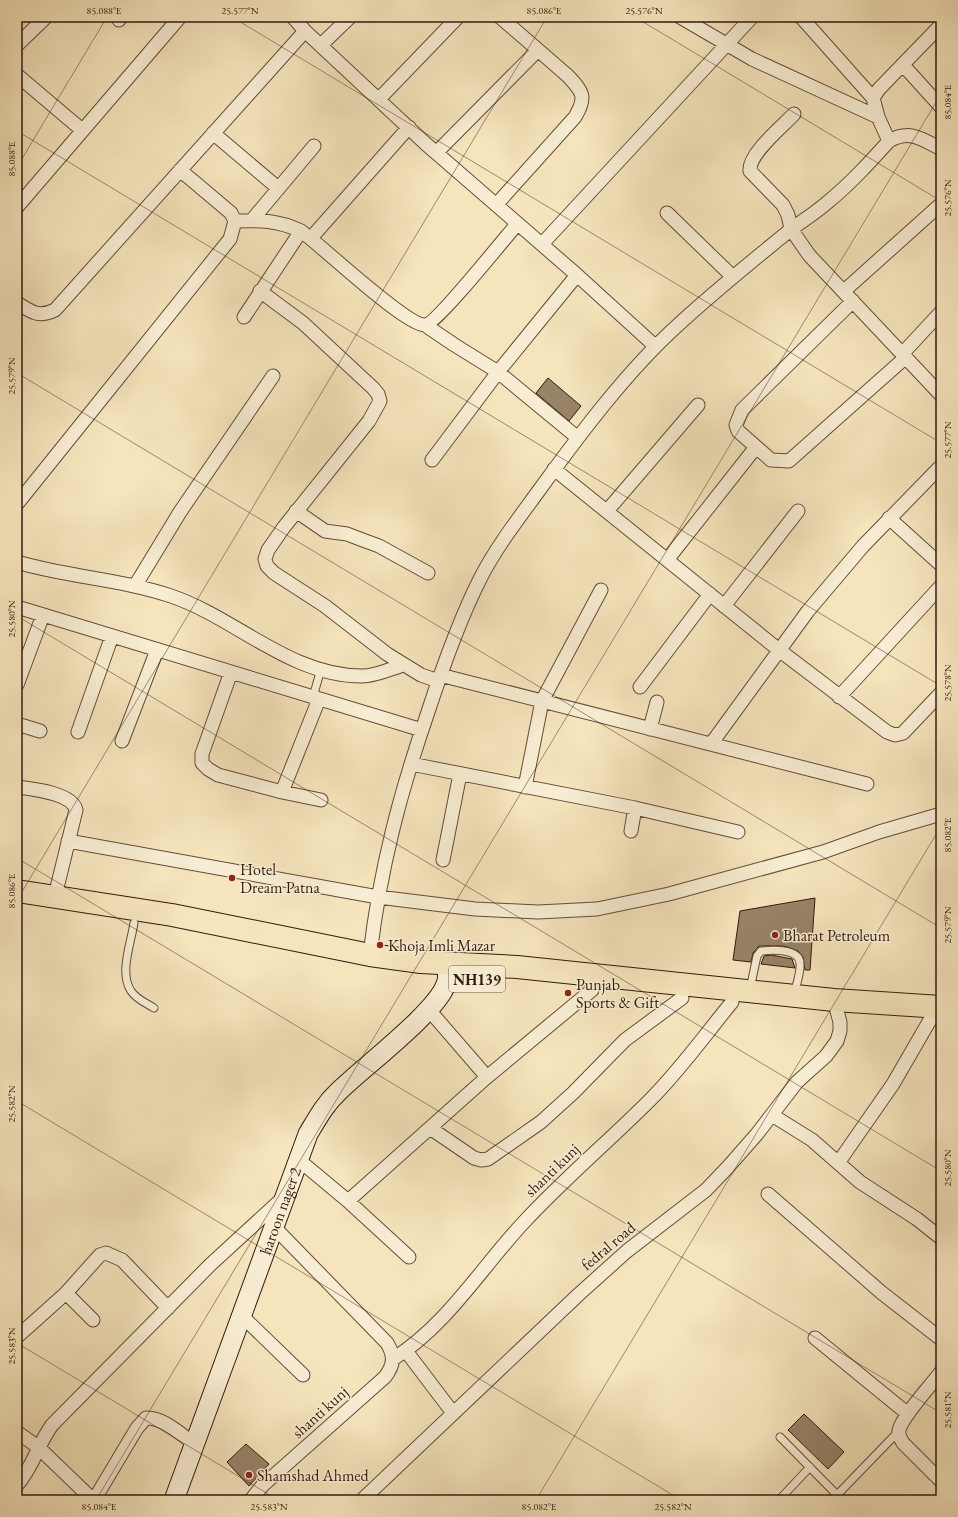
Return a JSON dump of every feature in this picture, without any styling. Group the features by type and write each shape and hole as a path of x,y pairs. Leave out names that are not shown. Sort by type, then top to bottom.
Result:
{"highway":[{"name":"NH139","path":"17,891 172,915 370,955 421,962 447,970 515,981 682,998 836,1007 937,1016"},
{"name":"NH139","path":"17,905 134,923 368,968 420,976 447,970 516,968 794,995 836,1007"}],"street":[{"path":"17,45 46,17"},
{"path":"17,207 180,17"},
{"path":"293,17 305,31 436,153 542,244 656,346"},
{"path":"321,45 350,17"},
{"path":"379,99 458,17"},
{"path":"496,205 575,117 581,106 583,96 578,87 500,17"},
{"path":"680,17 726,44 783,74 878,117"},
{"path":"542,244 752,17"},
{"path":"801,17 873,98 878,117 889,141"},
{"path":"873,98 941,25"},
{"path":"17,304 37,314 46,315 55,310 305,31"},
{"path":"436,153 538,50"},
{"path":"903,66 941,107"},
{"path":"19,82 82,130"},
{"path":"794,114 755,155 750,166 753,176 776,196 788,215 791,230 809,255 941,395"},
{"path":"244,317 260,291 306,234 409,128"},
{"path":"213,133 278,188"},
{"path":"370,955 378,897 394,820 411,764 439,678 461,623 482,576 500,545 578,438 656,346 733,278 830,200 889,141 900,135 910,135 941,149"},
{"path":"252,220 314,146"},
{"path":"17,504 230,239 234,221 231,213 180,170"},
{"path":"844,291 941,204"},
{"path":"667,213 733,278"},
{"path":"234,221 273,221 287,224 306,234 399,311 419,324 425,325 498,372 578,438"},
{"path":"425,325 432,321 446,307 517,224"},
{"path":"432,460 498,372 577,275"},
{"path":"260,291 303,322 373,388 378,394 380,401 369,421 296,511 268,550 265,559 267,566 278,576 325,606 387,654 421,675 542,701 867,784"},
{"path":"853,301 742,410 736,425 738,432 771,460 789,461 904,355 941,312"},
{"path":"135,586 184,506 273,376"},
{"path":"607,512 698,406"},
{"path":"667,560 756,447"},
{"path":"554,469 779,650 887,732 895,735 903,733 941,693"},
{"path":"710,744 779,650 836,578 889,518 940,470"},
{"path":"296,511 325,530 348,534 360,539 428,573"},
{"path":"724,606 798,511"},
{"path":"889,518 941,565"},
{"path":"17,562 135,586 171,596 219,617 278,652 305,664 321,669 363,676 381,673 403,664"},
{"path":"840,697 941,586"},
{"path":"526,787 542,701 601,590"},
{"path":"640,687 710,594"},
{"path":"17,607 422,730"},
{"path":"17,685 44,615"},
{"path":"78,732 112,636"},
{"path":"122,741 157,650"},
{"path":"231,672 202,754 202,763 218,775 282,792 321,800"},
{"path":"282,792 316,698"},
{"path":"650,729 657,702"},
{"path":"17,724 40,731"},
{"path":"411,764 635,808 738,832"},
{"path":"443,860 460,774"},
{"path":"17,787 63,797 70,800 75,805 76,810 55,896"},
{"path":"631,831 635,808"},
{"path":"68,841 378,897 498,911 538,912 597,909 669,894 778,865 941,814"},
{"name":"haroon nager 2","path":"174,1500 300,1161 308,1134 320,1113 337,1093 429,1010 446,985 447,970"},
{"path":"348,1201 487,1077 592,990"},
{"path":"430,1128 474,1158 480,1160 488,1159 541,1122 578,1088 625,1040 682,998"},
{"name":"shanti kunj","path":"251,1500 262,1486 385,1377 391,1369 393,1359 406,1351 434,1327 508,1239 536,1209 652,1099 732,1002"},
{"name":"fedral road","path":"362,1500 578,1295 628,1252 706,1190 772,1115 797,1082 826,1056 837,1041 840,1031 836,1007"},
{"path":"429,1010 487,1077"},
{"path":"838,1163 893,1084 937,1016"},
{"path":"772,1115 812,1140 860,1182 941,1238"},
{"path":"300,1161 348,1201 409,1257"},
{"path":"17,1485 28,1471 38,1447 52,1425 230,1246 288,1193"},
{"path":"768,1194 877,1289 941,1339"},
{"path":"275,1228 387,1343 392,1351 393,1359"},
{"path":"17,1337 66,1293 100,1255 106,1253 122,1260 168,1308"},
{"path":"66,1293 93,1320"},
{"path":"242,1316 303,1375"},
{"path":"815,1338 908,1414"},
{"path":"406,1351 453,1413"},
{"path":"941,1372 908,1414 899,1431 899,1437 904,1443 941,1481"},
{"path":"17,1432 38,1447 94,1500 137,1428 146,1418 153,1418 162,1421 195,1444"}],"lane":[{"path":"316,698 321,669"},
{"path":"134,923 126,970 126,980 134,995 154,1008"},
{"path":"750,990 757,956 761,951 790,952 797,956 800,962 794,995"},
{"path":"780,1437 840,1498 899,1431"},
{"path":"779,1500 810,1467"}],"building":[{"path":"548,378 581,406 569,421 536,393"},
{"name":"Bharat Petroleum","path":"815,898 810,970 805,970 803,957 798,951 784,946 759,946 753,953 751,962 733,960 740,911"},
{"path":"771,955 792,959 795,968 761,964 764,956"},
{"path":"804,1414 844,1452 828,1469 788,1430"},
{"name":"Shamshad Ahmed","path":"246,1444 269,1464 249,1486 227,1462"}],"place":[{"name":"Hotel Dream Patna","path":"232,878"},
{"name":"Bharat Petroleum","path":"775,935"},
{"name":"Khoja Imli Mazar","path":"380,945"},
{"name":"Punjab Sports & Gift","path":"568,993"},
{"name":"Shamshad Ahmed","path":"249,1475"}]}
